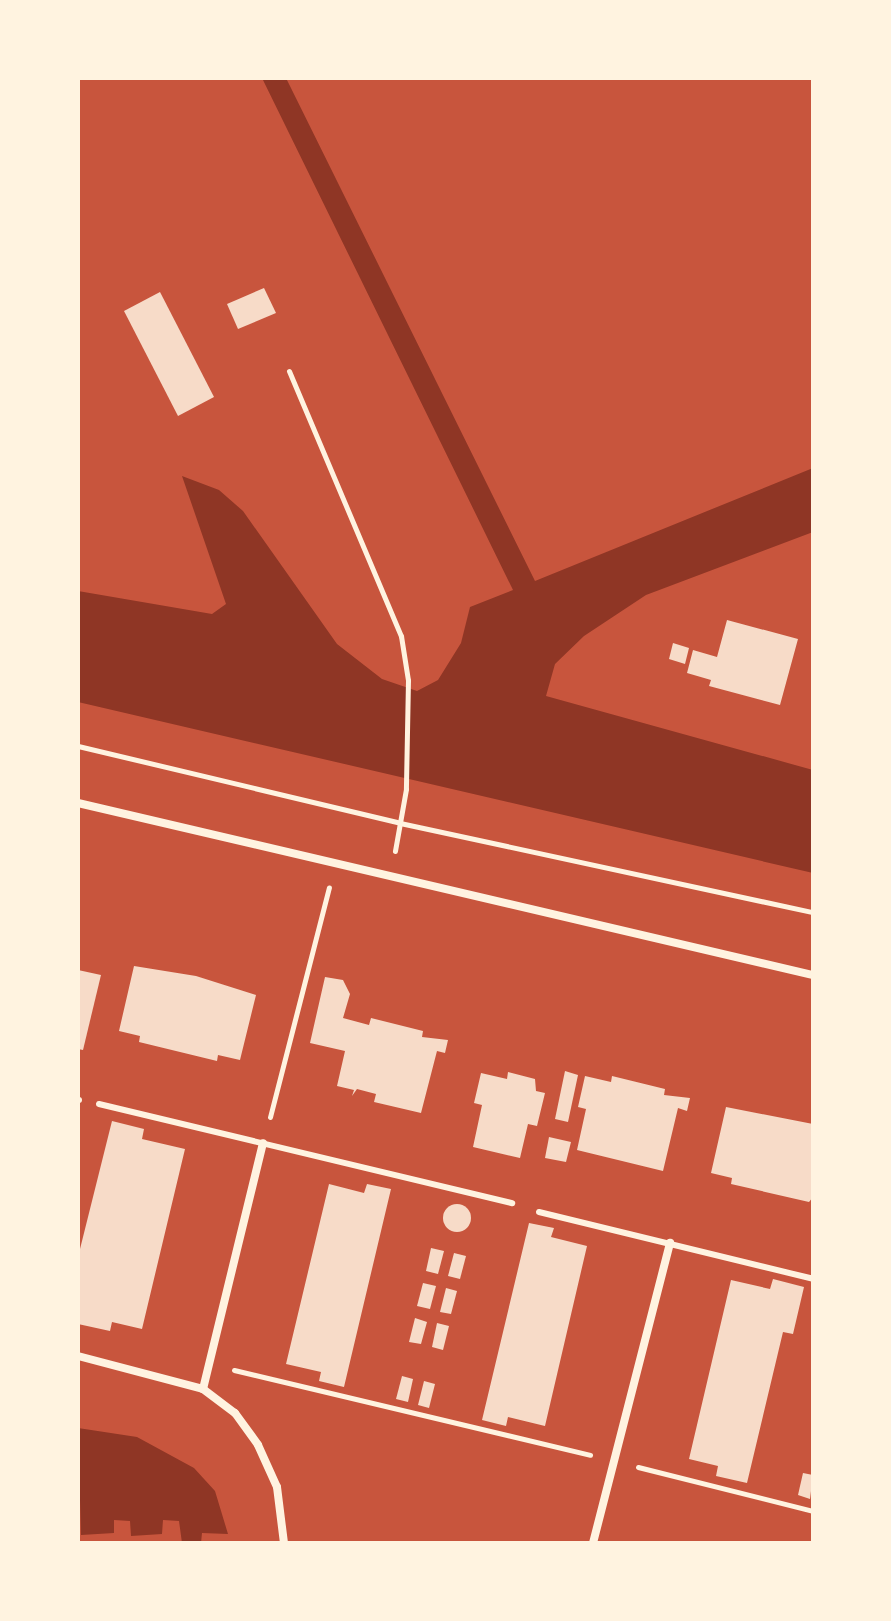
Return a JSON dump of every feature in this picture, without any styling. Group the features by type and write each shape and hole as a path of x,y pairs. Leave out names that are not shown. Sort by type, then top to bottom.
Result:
{"street":[{"path":"78,803 813,975"},
{"path":"203,1389 263,1143"},
{"path":"593,1543 670,1243"},
{"path":"78,1356 203,1389 235,1413 258,1445 277,1487 284,1543"}],"lane":[{"path":"99,1104 512,1203"},
{"path":"539,1212 813,1279"}],"path":[{"path":"289,371 401,636 408,680 406,789 391,876"},
{"path":"78,746 400,823 813,912"},
{"path":"263,1143 335,863"},
{"path":"210,1364 813,1511"}],"shaded area":[{"path":"262,78 286,78 535,581 813,468 813,532 646,595 584,636 555,664 546,696 813,770 813,873 78,702 78,591 212,614 226,604 182,476 219,490 243,511 337,644 382,679 417,691 438,680 461,643 470,607 513,590"},
{"path":"78,1428 137,1437 194,1468 215,1491 228,1534 202,1533 201,1543 182,1543 179,1521 163,1520 162,1534 131,1536 130,1521 114,1520 114,1533 81,1535"}],"building":[{"path":"264,288 276,313 238,329 227,304"},
{"path":"160,292 214,397 178,416 124,311"},
{"path":"727,620 798,639 780,705 709,686 711,680 687,673 693,650 717,657"},
{"path":"673,643 689,648 685,664 669,659"},
{"path":"134,966 196,976 256,995 240,1060 218,1055 217,1061 139,1042 140,1036 119,1031"},
{"path":"78,970 101,975 83,1050 78,1049"},
{"path":"325,977 343,980 350,994 343,1018 369,1025 371,1018 423,1031 422,1037 448,1040 445,1053 437,1051 421,1113 374,1102 376,1094 357,1089 352,1096 354,1090 337,1086 345,1051 310,1043"},
{"path":"565,1071 578,1075 568,1122 555,1119"},
{"path":"508,1072 535,1079 536,1091 545,1093 537,1126 528,1124 520,1158 473,1147 482,1105 474,1103 481,1073 507,1079"},
{"path":"585,1076 611,1082 612,1076 665,1089 664,1095 690,1098 687,1111 678,1108 663,1171 577,1150 586,1109 578,1107"},
{"path":"726,1107 813,1124 813,1197 809,1202 731,1184 732,1178 711,1173"},
{"path":"112,1121 144,1129 142,1139 185,1149 142,1329 112,1322 110,1331 78,1324 78,1257"},
{"path":"549,1137 571,1142 566,1162 545,1158"},
{"path":"329,1184 364,1193 367,1184 391,1189 344,1387 319,1381 321,1372 286,1364"},
{"path":"457,1204 467,1208 471,1218 467,1228 457,1232 447,1228 443,1218 447,1208"},
{"path":"529,1223 554,1228 551,1237 587,1246 545,1426 508,1417 506,1426 482,1420"},
{"path":"431,1248 444,1251 438,1274 426,1271"},
{"path":"454,1253 466,1256 460,1279 448,1276"},
{"path":"773,1279 804,1287 793,1334 783,1332 747,1483 716,1476 718,1466 689,1459 731,1280 770,1289"},
{"path":"423,1283 436,1286 430,1309 417,1306"},
{"path":"446,1288 457,1291 451,1314 440,1312"},
{"path":"415,1318 427,1322 421,1344 409,1342"},
{"path":"437,1323 449,1326 443,1350 432,1347"},
{"path":"402,1376 413,1379 408,1402 396,1399"},
{"path":"424,1381 435,1384 429,1408 418,1405"},
{"path":"803,1473 813,1475 810,1499 798,1495"}]}
